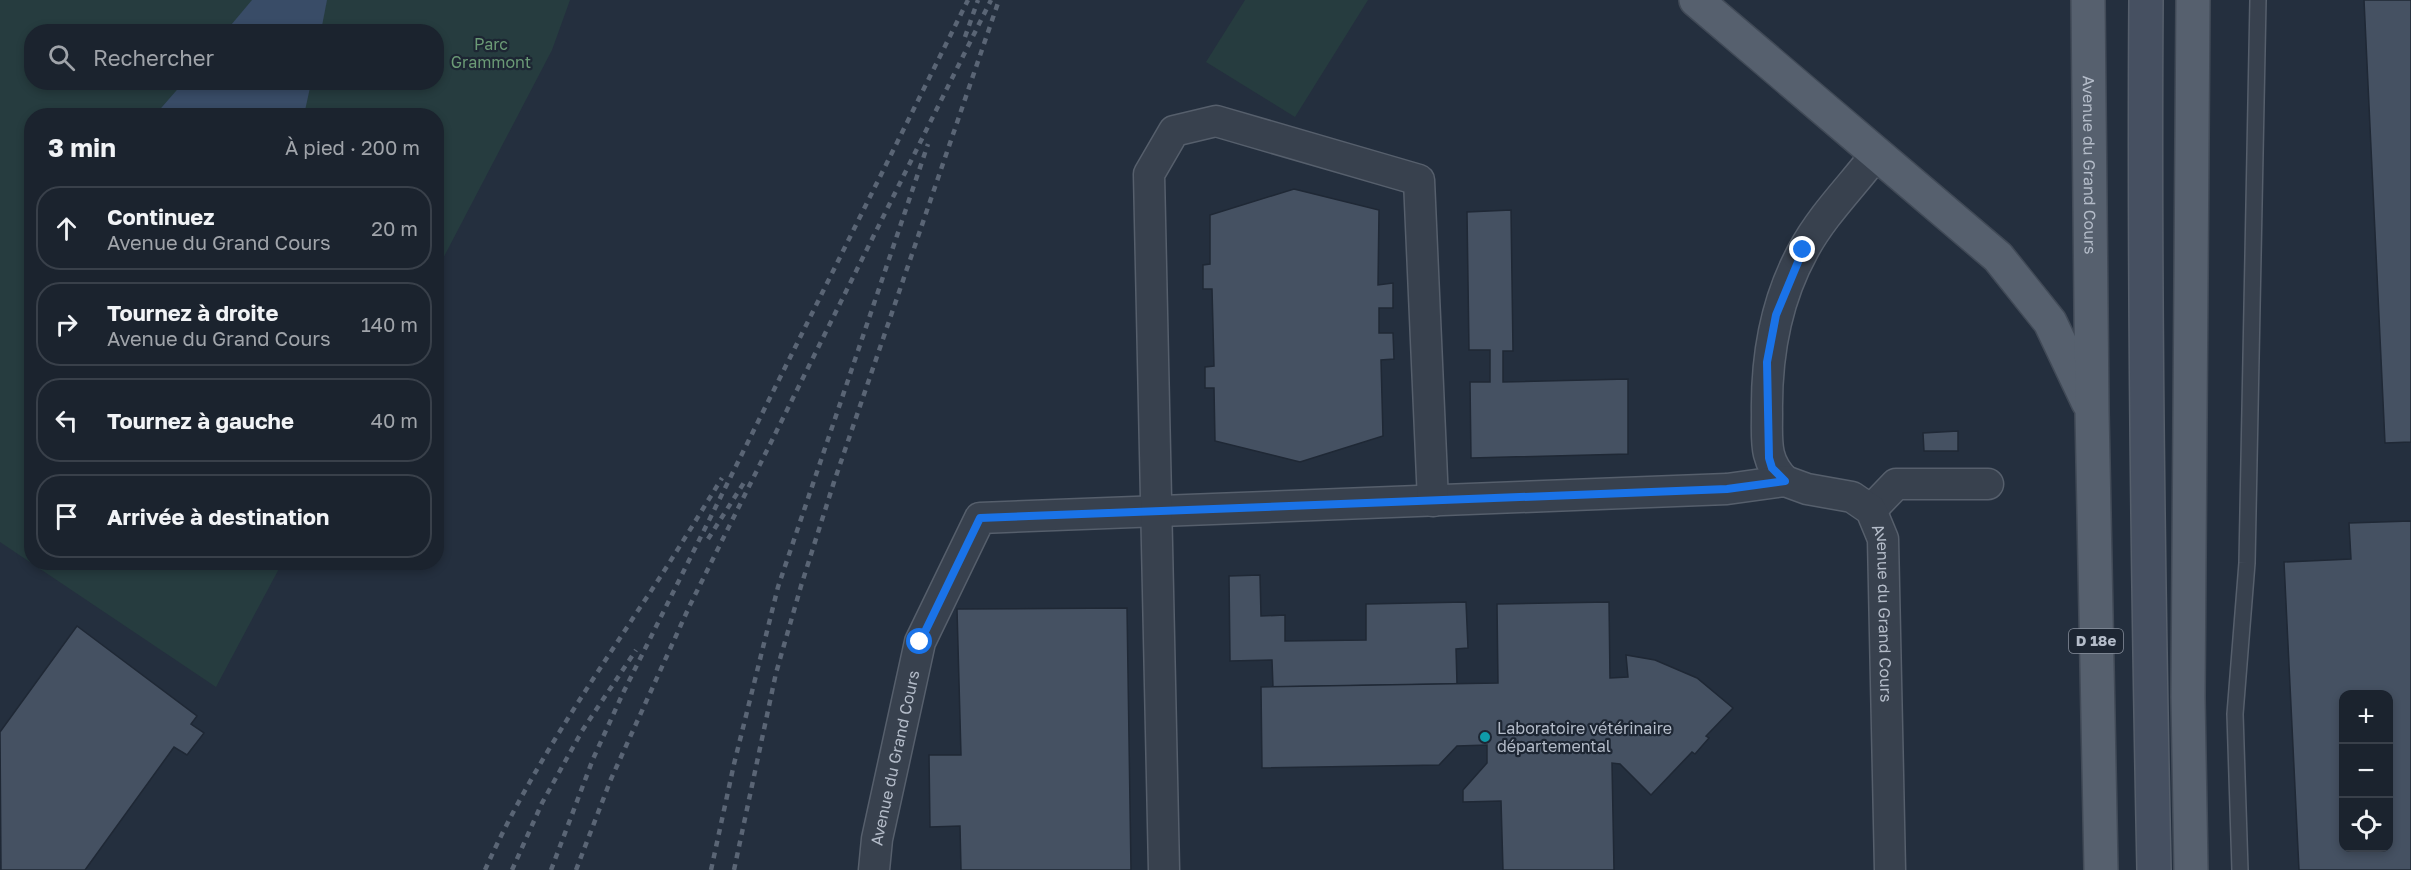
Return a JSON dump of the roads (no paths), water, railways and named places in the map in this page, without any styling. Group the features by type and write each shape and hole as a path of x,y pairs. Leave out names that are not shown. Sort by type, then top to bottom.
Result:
{"main road":[{"path":"1696,0 1998,257 2050,322 2092,411"},
{"name":"Avenue du Grand Cours","path":"2088,0 2092,411 2101,870"},
{"path":"2146,0 2144,224 2147,547 2154,870"},
{"path":"2191,870 2188,674 2193,0"}],"street":[{"path":"1164,870 1149,174 1174,131 1216,121 1419,180 1433,501"},
{"path":"1785,481 1772,468 1767,432 1767,362 1776,315 1803,250 1877,153"},
{"name":"Avenue du Grand Cours","path":"874,870 877,839 920,642 980,518 1727,489 1785,481 1807,489 1852,496 1871,510 1882,539 1890,870"},
{"path":"1871,510 1896,484 1988,484"}],"lane":[{"path":"2240,870 2235,714 2247,563 2258,0"}],"water":[{"path":"252,0 327,0 322,24 232,24"},
{"path":"177,90 309,90 306,108 161,108"}],"railway":[{"path":"551,870 593,759 623,693 968,0"},
{"path":"965,37 978,0"},
{"path":"576,870 611,779 690,605 991,0"},
{"path":"734,870 776,673 801,586 834,482 999,0"},
{"path":"711,870 734,764 778,587 928,144"},
{"path":"485,870 518,803 556,738 722,478"},
{"path":"708,539 745,481"},
{"path":"512,870 542,803 582,731 636,650"}],"place":[{"name":"Laboratoire vétérinaire départemental","path":"1485,737"}],"park label":[{"name":"Parc Grammont","path":"491,53"}]}
